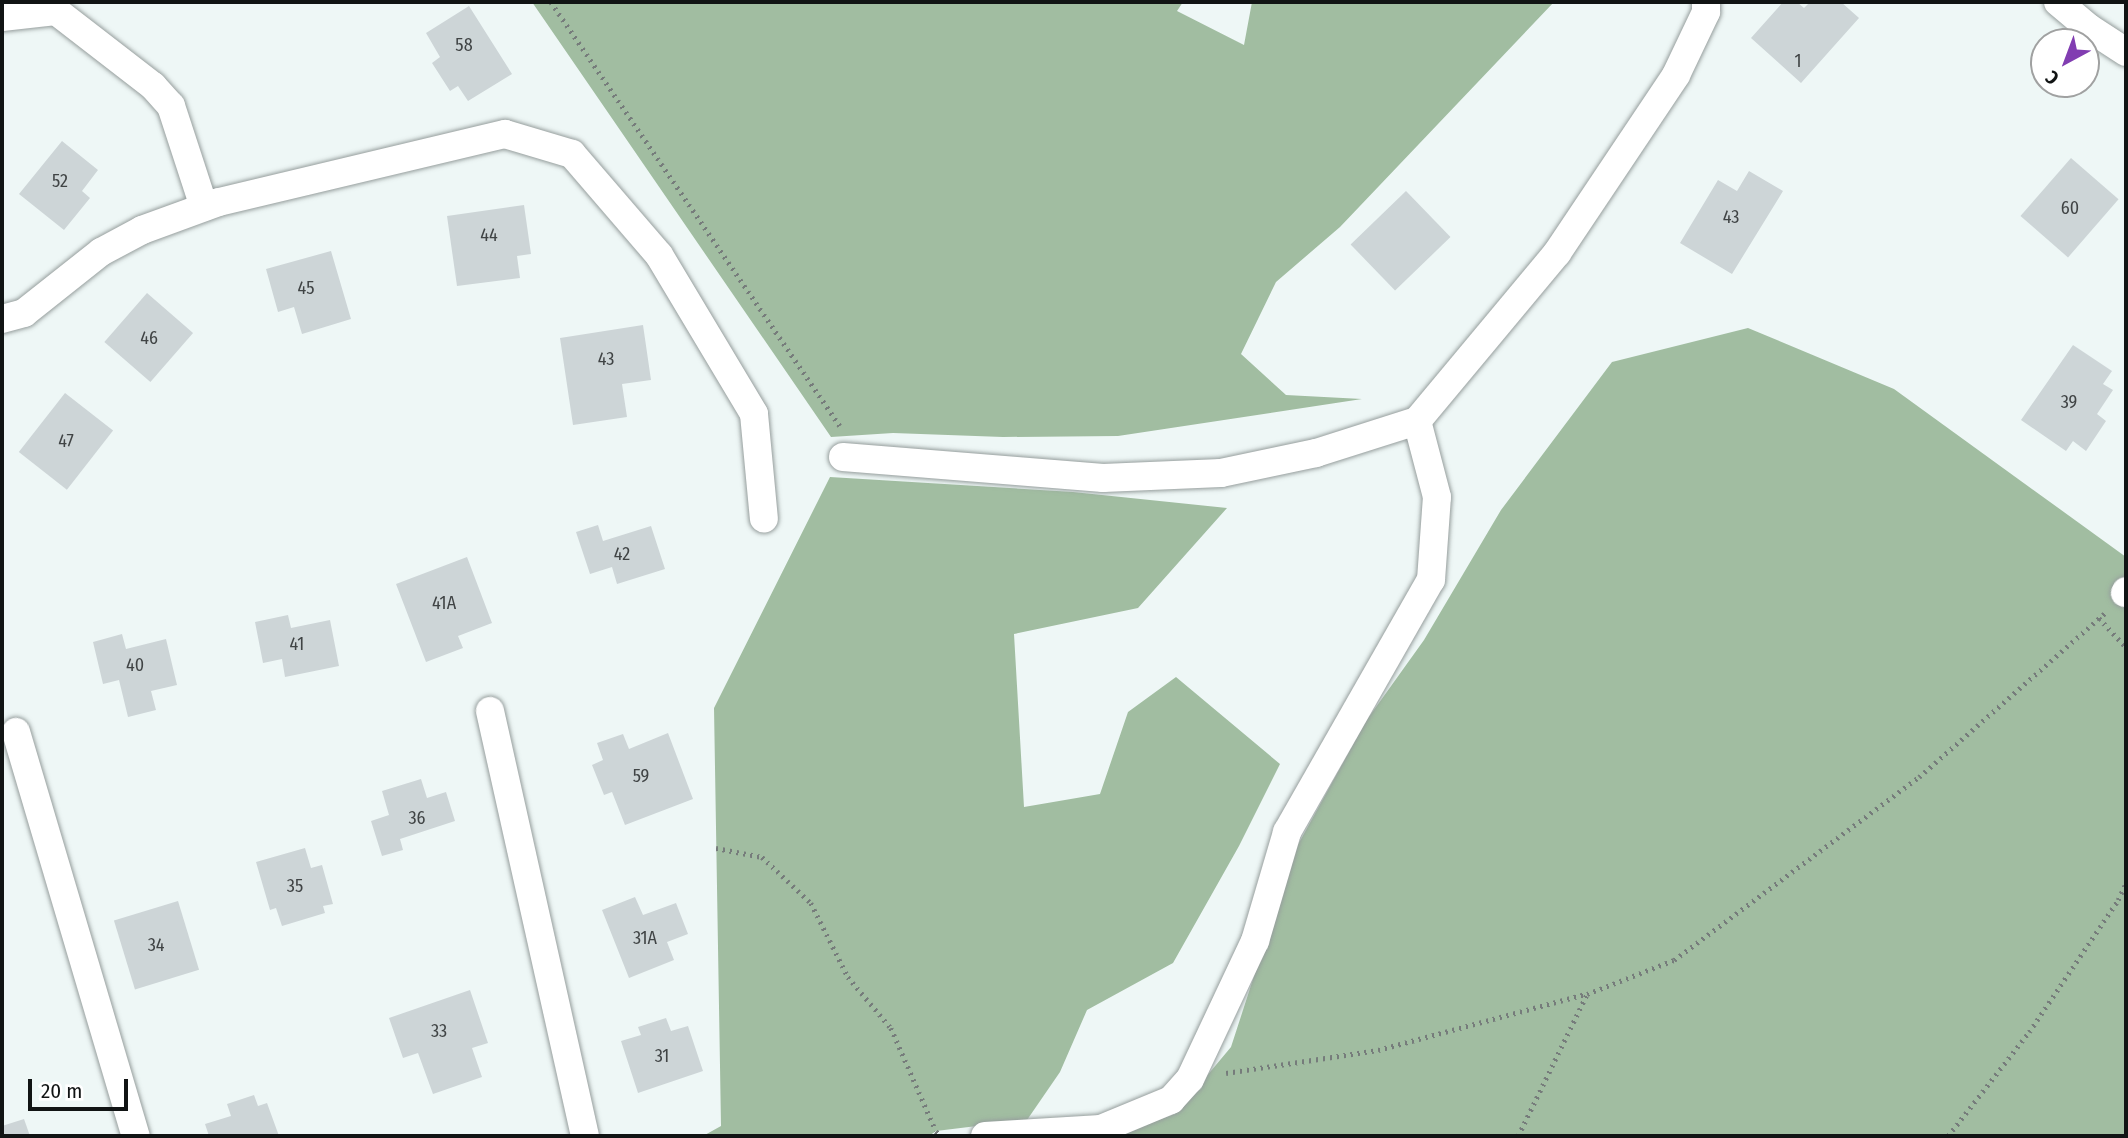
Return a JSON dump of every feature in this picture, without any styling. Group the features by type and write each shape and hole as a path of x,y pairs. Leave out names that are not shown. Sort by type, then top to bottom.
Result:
{"street":[{"path":"853,458 1103,478 1221,473 1316,453 1418,421 1557,253 1676,75 1706,12 1706,2"},
{"path":"2058,2 2089,28 2126,52"},
{"path":"2,16 56,11 153,86 172,106 204,207"},
{"path":"2,319 24,313 101,252 142,230 204,207 347,170 505,134 572,154 659,255 754,414 764,519"},
{"path":"985,1136 1101,1129 1171,1100 1190,1079 1255,941 1287,832 1431,580 1437,498 1418,421"},
{"path":"490,711 585,1136"},
{"path":"16,732 136,1136"}],"path":[{"path":"551,2 853,458"},
{"path":"1190,1079 1378,1050 1587,994 1674,960 1919,777 2126,592"},
{"path":"2099,618 2126,647"},
{"path":"716,848 762,856 811,903 848,977 891,1028 936,1131 941,1136"},
{"path":"1948,1136 2029,1032 2118,900 2126,883"},
{"path":"2118,900 2126,898"},
{"path":"1518,1136 1587,994"}],"green space":[{"path":"532,2 1183,2 1177,11 1244,45 1252,2 1554,2 1340,227 1276,282 1241,354 1286,395 1362,399 1118,436 1003,437 893,433 831,437"},
{"path":"1748,328 1894,389 2126,557 2126,1136 1114,1136 1175,1114 1231,1047 1295,850 1366,721 1424,640 1501,510 1612,362"},
{"path":"830,477 1073,492 1227,508 1138,608 1014,634 1024,807 1100,794 1128,712 1176,677 1280,764 1239,846 1173,963 1087,1010 1060,1072 1027,1120 936,1131 929,1136 703,1136 721,1126 714,708"}],"building":[{"path":"1783,2 1797,2 1804,8 1810,2 1841,2 1859,18 1801,83 1751,38"},
{"path":"469,6 512,74 468,101 458,86 450,91 432,63 440,57 426,33"},
{"path":"62,141 98,170 82,191 90,198 64,230 19,194"},
{"path":"2071,158 2119,199 2068,257 2020,216"},
{"path":"1749,171 1783,191 1732,274 1680,243 1718,180 1737,191"},
{"path":"1406,191 1450,237 1395,291 1351,244"},
{"path":"524,205 531,254 517,256 520,278 457,286 447,216"},
{"path":"331,251 351,319 302,334 294,307 278,312 266,269"},
{"path":"147,293 193,333 150,382 104,342"},
{"path":"643,325 651,380 622,384 627,417 573,425 560,338"},
{"path":"2073,345 2112,371 2103,384 2113,390 2097,414 2106,421 2086,451 2073,441 2066,451 2021,420"},
{"path":"65,393 113,431 67,490 19,452"},
{"path":"598,525 603,541 651,526 665,569 617,584 612,567 590,574 576,532"},
{"path":"467,557 492,623 458,636 463,648 426,662 396,584"},
{"path":"288,615 291,628 330,620 339,666 285,677 282,659 263,663 255,622"},
{"path":"122,634 126,649 166,639 177,685 151,691 156,710 128,717 119,680 103,684 93,642"},
{"path":"668,733 693,799 625,825 612,792 604,795 592,765 603,760 597,743 623,734 629,749"},
{"path":"421,779 427,798 446,792 455,821 400,839 403,850 382,856 371,821 389,815 382,791"},
{"path":"305,848 311,868 322,865 333,904 323,906 325,913 282,926 276,908 270,910 256,862"},
{"path":"635,897 643,915 676,903 688,934 667,942 674,960 629,978 602,910"},
{"path":"178,901 199,970 135,989 114,921"},
{"path":"470,990 488,1043 472,1048 482,1077 433,1094 418,1053 403,1058 389,1018"},
{"path":"666,1018 671,1031 688,1026 703,1071 638,1093 621,1041 641,1035 638,1027"},
{"path":"254,1095 258,1106 267,1103 279,1136 209,1136 205,1124 231,1116 227,1104"},
{"path":"24,1119 30,1136 2,1136 2,1126"}]}
